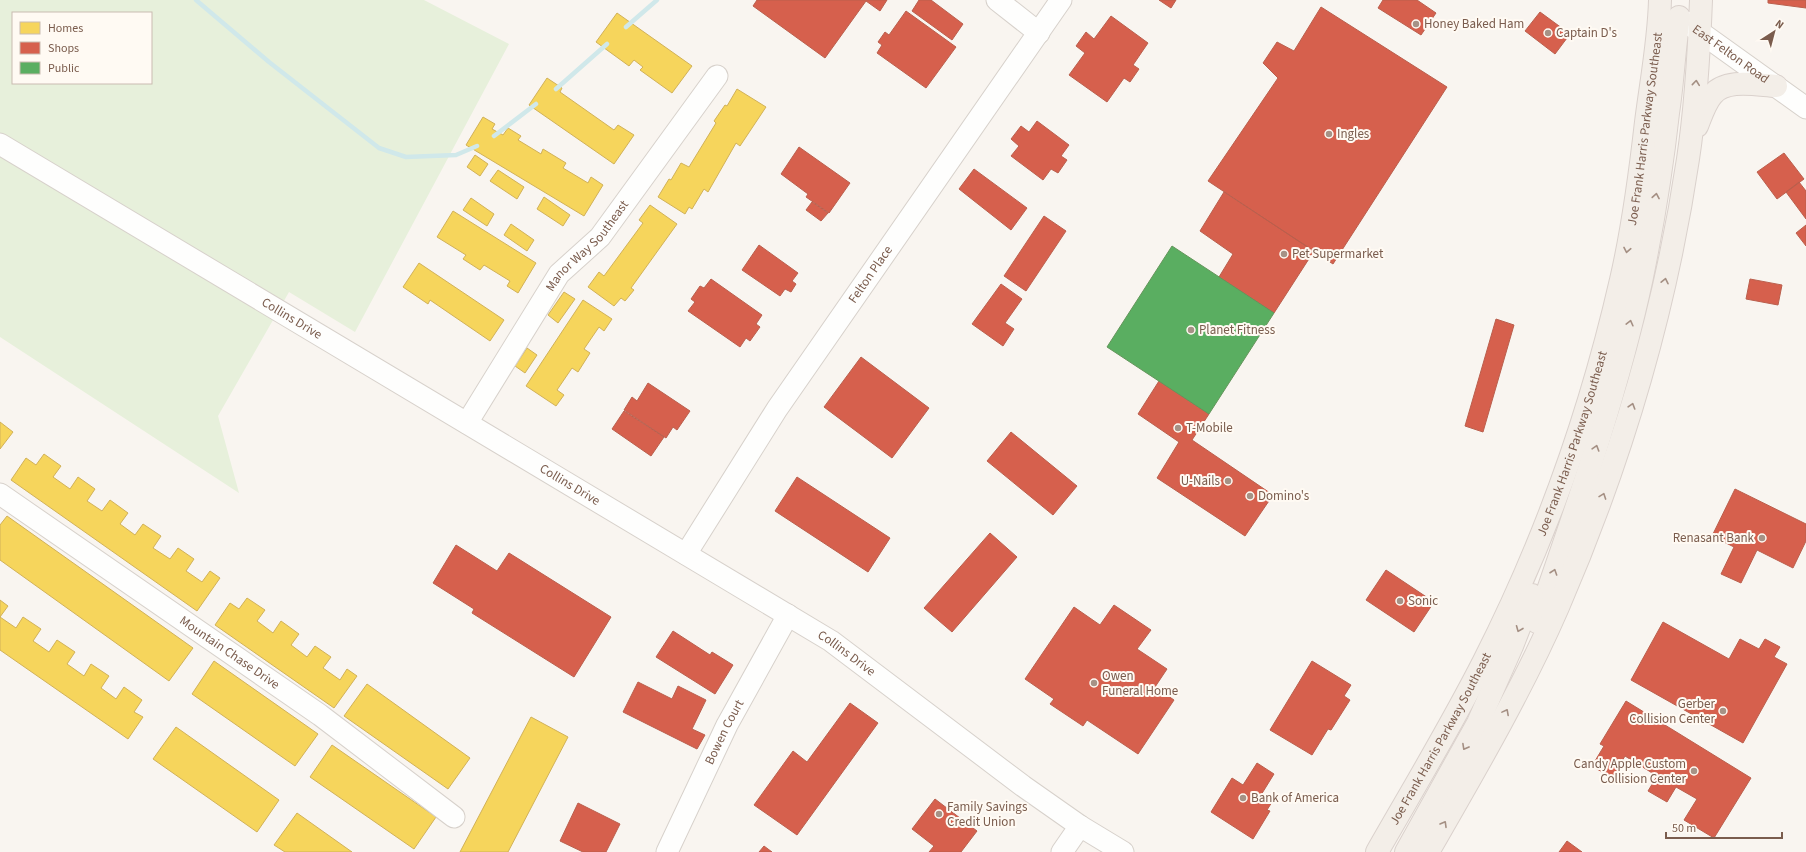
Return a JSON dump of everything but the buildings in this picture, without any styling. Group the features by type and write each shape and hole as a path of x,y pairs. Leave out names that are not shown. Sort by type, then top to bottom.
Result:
{"main road":[{"path":"1428,852 1487,746 1539,647 1557,609 1612,470 1638,386 1657,316 1673,241 1690,142 1700,31 1701,0"},
{"name":"Joe Frank Harris Parkway Southeast","path":"1377,852 1428,764 1485,660 1540,537 1563,477 1594,381 1621,280 1640,178 1658,1"},
{"path":"1539,647 1532,637 1583,488 1610,402 1642,278 1657,194 1669,113 1679,17"},
{"path":"1690,142 1708,102 1718,89 1734,84 1776,86"},
{"path":"1406,852 1466,746 1495,686 1536,583 1540,563 1540,537"}],"street":[{"path":"997,0 1039,34"},
{"name":"Felton Place","path":"686,554 777,409 1039,34 1061,0"},
{"name":"East Felton Road","path":"1658,1 1806,108"},
{"name":"Manor Way Southeast","path":"467,423 560,274 600,237 717,76"},
{"name":"Collins Drive","path":"0,144 831,642 1023,786 1080,826 1123,852"},
{"name":"Mountain Chase Drive","path":"0,494 320,715 454,817"},
{"name":"Bowen Court","path":"667,852 727,725 788,615"},
{"path":"1062,852 1080,826"}],"green space":[{"path":"0,0 424,0 509,44 355,332 289,292 218,416 239,493 0,337"}],"waterway":[{"path":"196,0 269,62 379,148 406,157 456,155 477,146"},
{"path":"626,27 657,0"},
{"path":"556,89 607,44"},
{"path":"494,136 536,104"}],"place":[{"name":"Honey Baked Ham","path":"1416,24"},
{"name":"Captain D's","path":"1548,33"},
{"name":"Ingles","path":"1329,134"},
{"name":"Pet Supermarket","path":"1284,254"},
{"name":"Planet Fitness","path":"1191,330"},
{"name":"T-Mobile","path":"1178,428"},
{"name":"U-Nails","path":"1228,481"},
{"name":"Domino's","path":"1250,496"},
{"name":"Renasant Bank","path":"1762,538"},
{"name":"Sonic","path":"1400,601"},
{"name":"Owen Funeral Home","path":"1094,683"},
{"name":"Gerber Collision Center","path":"1723,711"},
{"name":"Candy Apple Custom Collision Center","path":"1694,771"},
{"name":"Bank of America","path":"1243,798"},
{"name":"Family Savings Credit Union","path":"939,814"}]}
